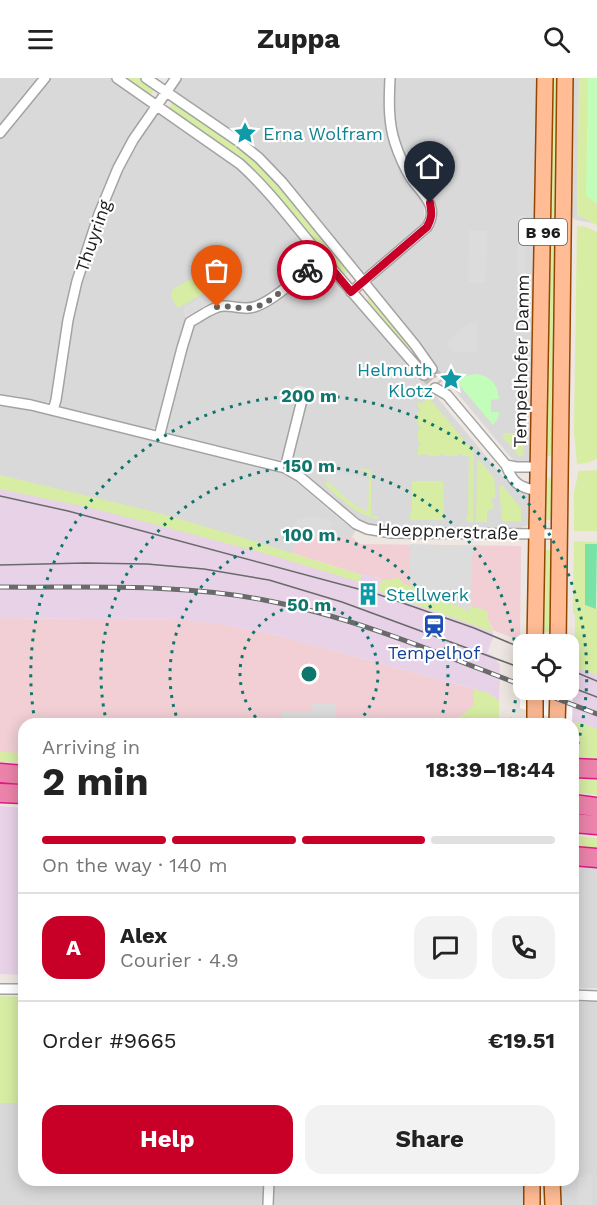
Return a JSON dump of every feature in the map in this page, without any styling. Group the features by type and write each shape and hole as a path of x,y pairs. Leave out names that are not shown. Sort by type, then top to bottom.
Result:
{"highway":[{"path":"579,768 597,769"},
{"path":"0,773 18,774"},
{"path":"0,793 18,794"},
{"path":"579,856 597,858"}],"main road":[{"name":"Tempelhofer Damm","path":"536,634 545,78"},
{"name":"B 96","path":"558,634 565,78"},
{"path":"543,225 563,223"},
{"path":"535,700 535,718"},
{"path":"557,718 558,700"},
{"path":"532,1186 532,1205"},
{"path":"552,1186 553,1205"}],"street":[{"path":"0,133 45,78"},
{"path":"117,78 240,164 261,183 351,292 414,363 428,372 423,356 282,182 259,158 146,78"},
{"name":"Thuyring","path":"53,410 77,280 99,214 118,168 133,140 176,78"},
{"path":"351,292 427,227 431,220 430,203 410,176 395,144 389,111 390,78"},
{"path":"159,437 190,322 217,307 255,308 267,302 322,257"},
{"path":"414,363 423,356"},
{"path":"439,384 506,465 511,478 523,487 538,491"},
{"path":"285,468 303,396"},
{"name":"Hoeppnerstraße","path":"0,400 53,410 285,468 299,476 348,518 367,529 392,532 559,534"},
{"path":"506,465 539,467"},
{"path":"0,988 18,989"},
{"path":"579,995 597,996"},
{"path":"268,1205 269,1186"}],"shaded area":[{"path":"0,78 40,78 0,127"},
{"path":"49,78 111,78 144,101 148,108 130,138 97,211 53,397 51,401 45,403 0,394 0,139"},
{"path":"180,78 386,78 405,174 424,202 424,224 368,272 359,271 176,94 174,88"},
{"path":"393,78 539,78 530,462 513,460 373,288 373,279 434,222 436,217 433,202 410,168 400,146 393,114"},
{"path":"571,78 579,78 577,216 589,219 592,223 571,217"},
{"path":"158,114 162,114 237,165 280,213 314,256 272,294 252,304 215,303 208,294 184,309 187,320 183,327 158,426 152,429 63,408 60,403 74,309 104,211 136,143"},
{"path":"518,216 526,216 526,274 518,274"},
{"path":"469,230 487,231 486,283 468,282"},
{"path":"318,265 325,267 510,485 529,496 529,524 527,526 521,527 521,530 389,527 371,524 357,518 292,463 291,458 305,405 314,397 312,390 301,386 293,389 297,404 284,458 279,460 168,433 166,429 185,348 193,326 219,311 245,312"},
{"path":"208,294 213,301 187,316 184,309"},
{"path":"469,323 477,323 478,352 453,352 446,342"},
{"path":"0,405 21,408 276,471 290,477 356,530 352,537 297,536 290,561 0,489"},
{"path":"323,469 369,479 368,512 341,494 321,475"},
{"path":"0,489 95,509 267,554 359,581 362,575 366,574 382,580 493,630 493,638 487,653 494,656 500,666 499,701 488,693 474,689 280,636 220,624 186,620 0,618"},
{"path":"297,518 326,518 332,522 329,535 311,535 310,526 295,530 293,526"},
{"path":"297,536 352,537 360,544 521,546 520,634 513,634 513,638 493,630 488,619 382,581 382,579 292,553"},
{"path":"410,544 473,546 470,611 410,586"},
{"path":"0,618 186,620 220,624 280,636 488,693 499,701 499,718 18,718 18,763 0,762"},
{"path":"579,668 597,675 597,729 579,722 579,718 572,718 572,700 579,700"},
{"path":"313,703 336,704 335,718 282,718 281,711 312,711"},
{"path":"0,806 18,808 18,975 0,974"},
{"path":"579,860 597,862 597,988 579,988"},
{"path":"579,1002 597,1002 597,1205 559,1205 559,1186 579,1186"},
{"path":"0,1103 18,1103 18,1186 263,1186 263,1205 0,1205"},
{"path":"592,1173 592,1205 578,1205 579,1177 586,1177 586,1174"},
{"path":"273,1186 525,1186 525,1205 274,1205"}],"green space":[{"path":"124,78 140,78 155,89 150,96"},
{"path":"551,78 559,78 556,220 550,220"},
{"path":"579,78 597,78 597,225 577,216"},
{"path":"588,78 597,78 597,204 586,195"},
{"path":"173,101 246,152 263,168 350,271 343,276 276,196 168,109"},
{"path":"577,226 597,232 597,459 577,464 574,432"},
{"path":"550,235 556,235 554,456 545,456"},
{"path":"198,275 205,275 213,288 178,308 171,297 173,289"},
{"path":"371,296 412,345 405,351 364,302"},
{"path":"475,374 485,376 497,389 499,399 491,400 491,412 499,412 493,425 456,381 461,377"},
{"path":"429,398 474,452 473,522 465,518 468,517 469,456 461,454 457,456 418,455 420,426 418,425 418,412 420,408 418,401 421,404"},
{"path":"506,433 524,433 523,456 519,456 502,436"},
{"path":"477,460 494,478 496,498 492,498 491,502 494,505 492,510 487,510 487,522 476,522"},
{"path":"361,468 371,471 371,516 378,516 378,519 370,517 344,502 326,486 328,481 348,500 367,511 369,473"},
{"path":"597,470 597,531 574,531 574,492 578,471"},
{"path":"0,475 159,513 362,575 359,582 267,554 95,509 0,489"},
{"path":"548,477 553,482 553,520 543,520 545,480"},
{"path":"412,481 443,481 444,520 410,520"},
{"path":"502,485 521,508 521,521 502,521 499,487"},
{"path":"574,541 597,542 597,544 585,544 585,605 596,609 597,607 597,675 579,668 581,647 579,634 575,634 575,614 573,614"},
{"path":"585,544 597,544 596,609 585,605"},
{"path":"542,550 553,550 553,632 541,632"},
{"path":"398,577 403,583 469,611 470,606 488,611 488,619 493,632 378,591 382,580"},
{"path":"474,689 488,693 499,701 499,718 454,718 461,716 474,705"},
{"path":"579,722 597,729 597,763 579,762"},
{"path":"0,752 18,753 18,762 0,761"},
{"path":"579,776 597,777 597,795 579,793"},
{"path":"579,836 597,838 597,852 579,851"},
{"path":"0,996 18,997 18,1103 0,1103"}],"pier":[{"path":"520,700 573,700 572,718 552,718 520,708"}],"tunnel":[{"path":"432,369 442,381"},
{"path":"424,375 435,388"}],"tram line":[{"path":"0,496 68,511 377,594 474,628 513,644"},
{"path":"0,565 147,564 204,569 269,580 342,602 513,665"},
{"path":"579,674 597,681"},
{"path":"579,690 597,697"}],"railway":[{"path":"0,587 165,589 264,600 363,626 513,682"},
{"path":"560,700 597,714"}],"way so far":[{"path":"217,307 255,308 267,302 307,270"}],"place":[{"name":"Erna Wolfram","path":"245,133"},
{"name":"Helmuth Klotz","path":"451,379"},
{"name":"Stellwerk","path":"368,594"},
{"name":"Tempelhof","path":"434,626"}],"route":[{"path":"307,270 322,257 351,292 427,227 432,214 430,203"}]}
